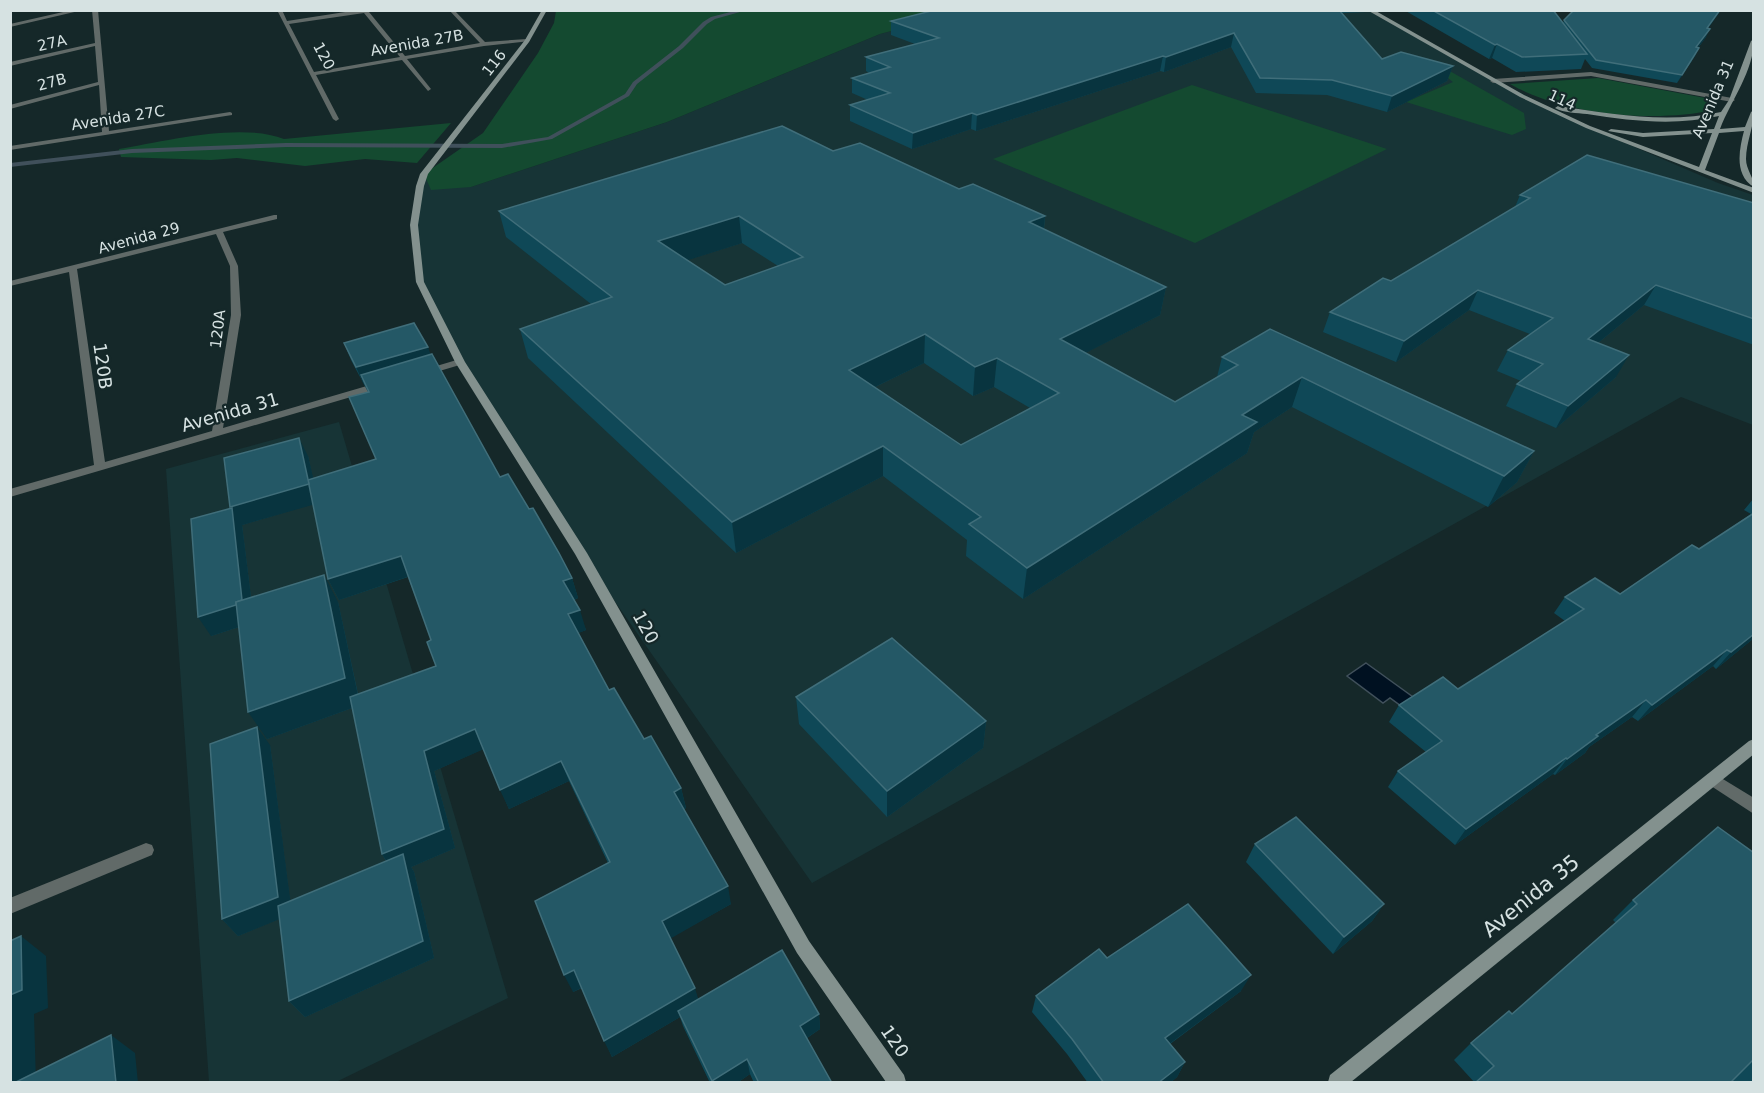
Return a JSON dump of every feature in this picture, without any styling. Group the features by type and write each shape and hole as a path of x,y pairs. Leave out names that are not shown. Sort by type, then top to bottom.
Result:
{"main road":[{"name":"116","path":"424,174 527,42 545,10"},
{"name":"114","path":"1370,10 1493,81 1588,128 1754,191"},
{"name":"Avenida 31","path":"1701,170 1723,113 1732,100 1754,41"},
{"path":"1522,96 1565,110 1670,121"},
{"path":"1754,112 1747,129 1742,170 1746,180 1754,185"},
{"path":"1588,128 1702,118 1723,113"},
{"path":"1588,128 1643,135 1747,129"},
{"path":"1629,143 1643,135"},
{"name":"120","path":"424,174 414,225 420,282 459,362 581,553 802,947 897,1080"},
{"name":"Avenida 35","path":"1337,1083 1754,745"}],"street":[{"path":"10,26 81,10"},
{"path":"95,10 105,134"},
{"name":"120","path":"279,10 336,119"},
{"path":"285,23 370,10"},
{"path":"451,10 484,44"},
{"path":"365,11 428,89"},
{"name":"Avenida 27B","path":"312,74 484,44 527,42"},
{"name":"27A","path":"10,64 98,44"},
{"path":"1584,65 1591,74"},
{"path":"1493,81 1591,74 1732,100"},
{"name":"27B","path":"10,107 101,83"},
{"name":"Avenida 27C","path":"10,148 230,114"},
{"name":"Avenida 29","path":"10,284 274,217"},
{"name":"120A","path":"217,433 236,315 234,266 219,231"},
{"name":"120B","path":"73,269 100,467"},
{"path":"416,375 459,362"},
{"name":"Avenida 31","path":"10,493 393,381"},
{"path":"1713,779 1754,807"},
{"path":"10,906 146,849"}],"shaded area":[{"path":"968,11 1369,11 1471,68 1588,127 1718,183 1753,195 1753,425 1681,397 812,883 581,553 460,362 420,282 414,225 424,174 471,187 667,122 880,34"},
{"path":"339,422 508,998 336,1082 209,1082 166,469"},
{"path":"1366,663 1420,702 1408,711 1390,698 1383,703 1347,676"}],"green space":[{"path":"556,11 968,11 880,34 667,122 471,187 431,190 424,174 483,133 538,53 554,23"},
{"path":"1432,61 1524,113 1526,129 1512,135 1406,102 1453,82 1448,78 1392,63"},
{"path":"1598,78 1716,100 1714,110 1664,116 1609,113 1556,103 1510,84"},
{"path":"1192,85 1387,149 1195,243 993,159"},
{"path":"451,123 417,163 365,159 305,166 237,158 211,160 121,157 119,149 225,133 247,132 284,139"}],"building":[{"path":"935,10 1339,10 1382,59 1401,52 1453,66 1392,96 1332,80 1260,78 1234,33 1166,57 1163,56 977,115 972,113 913,133 850,105 890,93 852,78 890,67 866,57 939,38 891,21"},
{"path":"1432,10 1553,10 1587,54 1522,57 1495,45"},
{"path":"1574,10 1720,10 1707,28 1710,29 1696,47 1699,48 1682,75 1596,60 1564,20"},
{"path":"782,126 833,151 860,143 959,189 973,184 1045,216 1029,222 1166,287 1060,339 1175,402 1238,365 1222,357 1270,329 1534,451 1504,476 1302,377 1242,415 1257,422 1027,568 969,524 981,517 883,446 732,522 520,329 612,297 499,211","holes":["739,216 803,257 725,285 658,241","925,334 975,367 997,358 1059,393 961,445 849,370"]},
{"path":"1587,155 1754,203 1754,319 1656,285 1588,339 1629,355 1568,406 1517,384 1543,364 1508,350 1553,318 1478,290 1404,341 1330,312 1383,278 1391,281 1530,198 1520,195"},
{"path":"414,323 428,347 356,367 344,343"},
{"path":"432,354 500,477 508,474 529,509 533,508 559,553 572,578 563,581 580,610 568,614 609,690 614,688 644,739 651,736 681,788 674,792 728,886 662,921 695,988 604,1041 574,970 564,975 535,901 610,862 561,761 500,790 475,729 424,751 444,829 382,854 350,697 436,666 427,642 431,640 401,556 328,579 308,480 376,459 349,397 369,392 361,375"},
{"path":"299,438 309,484 230,507 224,458"},
{"path":"232,508 242,600 236,602 236,605 198,617 191,519"},
{"path":"1754,513 1754,634 1731,652 1727,650 1652,705 1646,700 1596,735 1598,736 1567,759 1466,829 1398,771 1442,741 1399,705 1443,677 1458,689 1584,609 1565,597 1595,578 1620,594 1692,545 1699,549"},
{"path":"324,575 345,678 248,712 236,602"},
{"path":"892,638 986,721 887,791 796,697"},
{"path":"257,727 278,897 222,919 210,744"},
{"path":"1296,817 1384,904 1344,937 1255,844"},
{"path":"1718,827 1754,853 1754,1059 1730,1083 1475,1083 1494,1066 1471,1043 1509,1011 1512,1014 1637,904 1633,900"},
{"path":"403,854 423,941 289,1001 278,906"},
{"path":"1188,904 1251,975 1165,1038 1185,1062 1158,1083 1104,1083 1072,1039 1036,996 1099,949 1107,958"},
{"path":"21,936 22,990 10,995 10,941"},
{"path":"782,950 819,1014 800,1026 832,1083 759,1083 747,1059 712,1081 678,1011"},
{"path":"111,1035 116,1083 14,1083"}],"waterway":[{"path":"10,165 132,151 286,145 502,146 550,138 627,95 635,83 681,47 705,23 713,18 745,10"}]}
